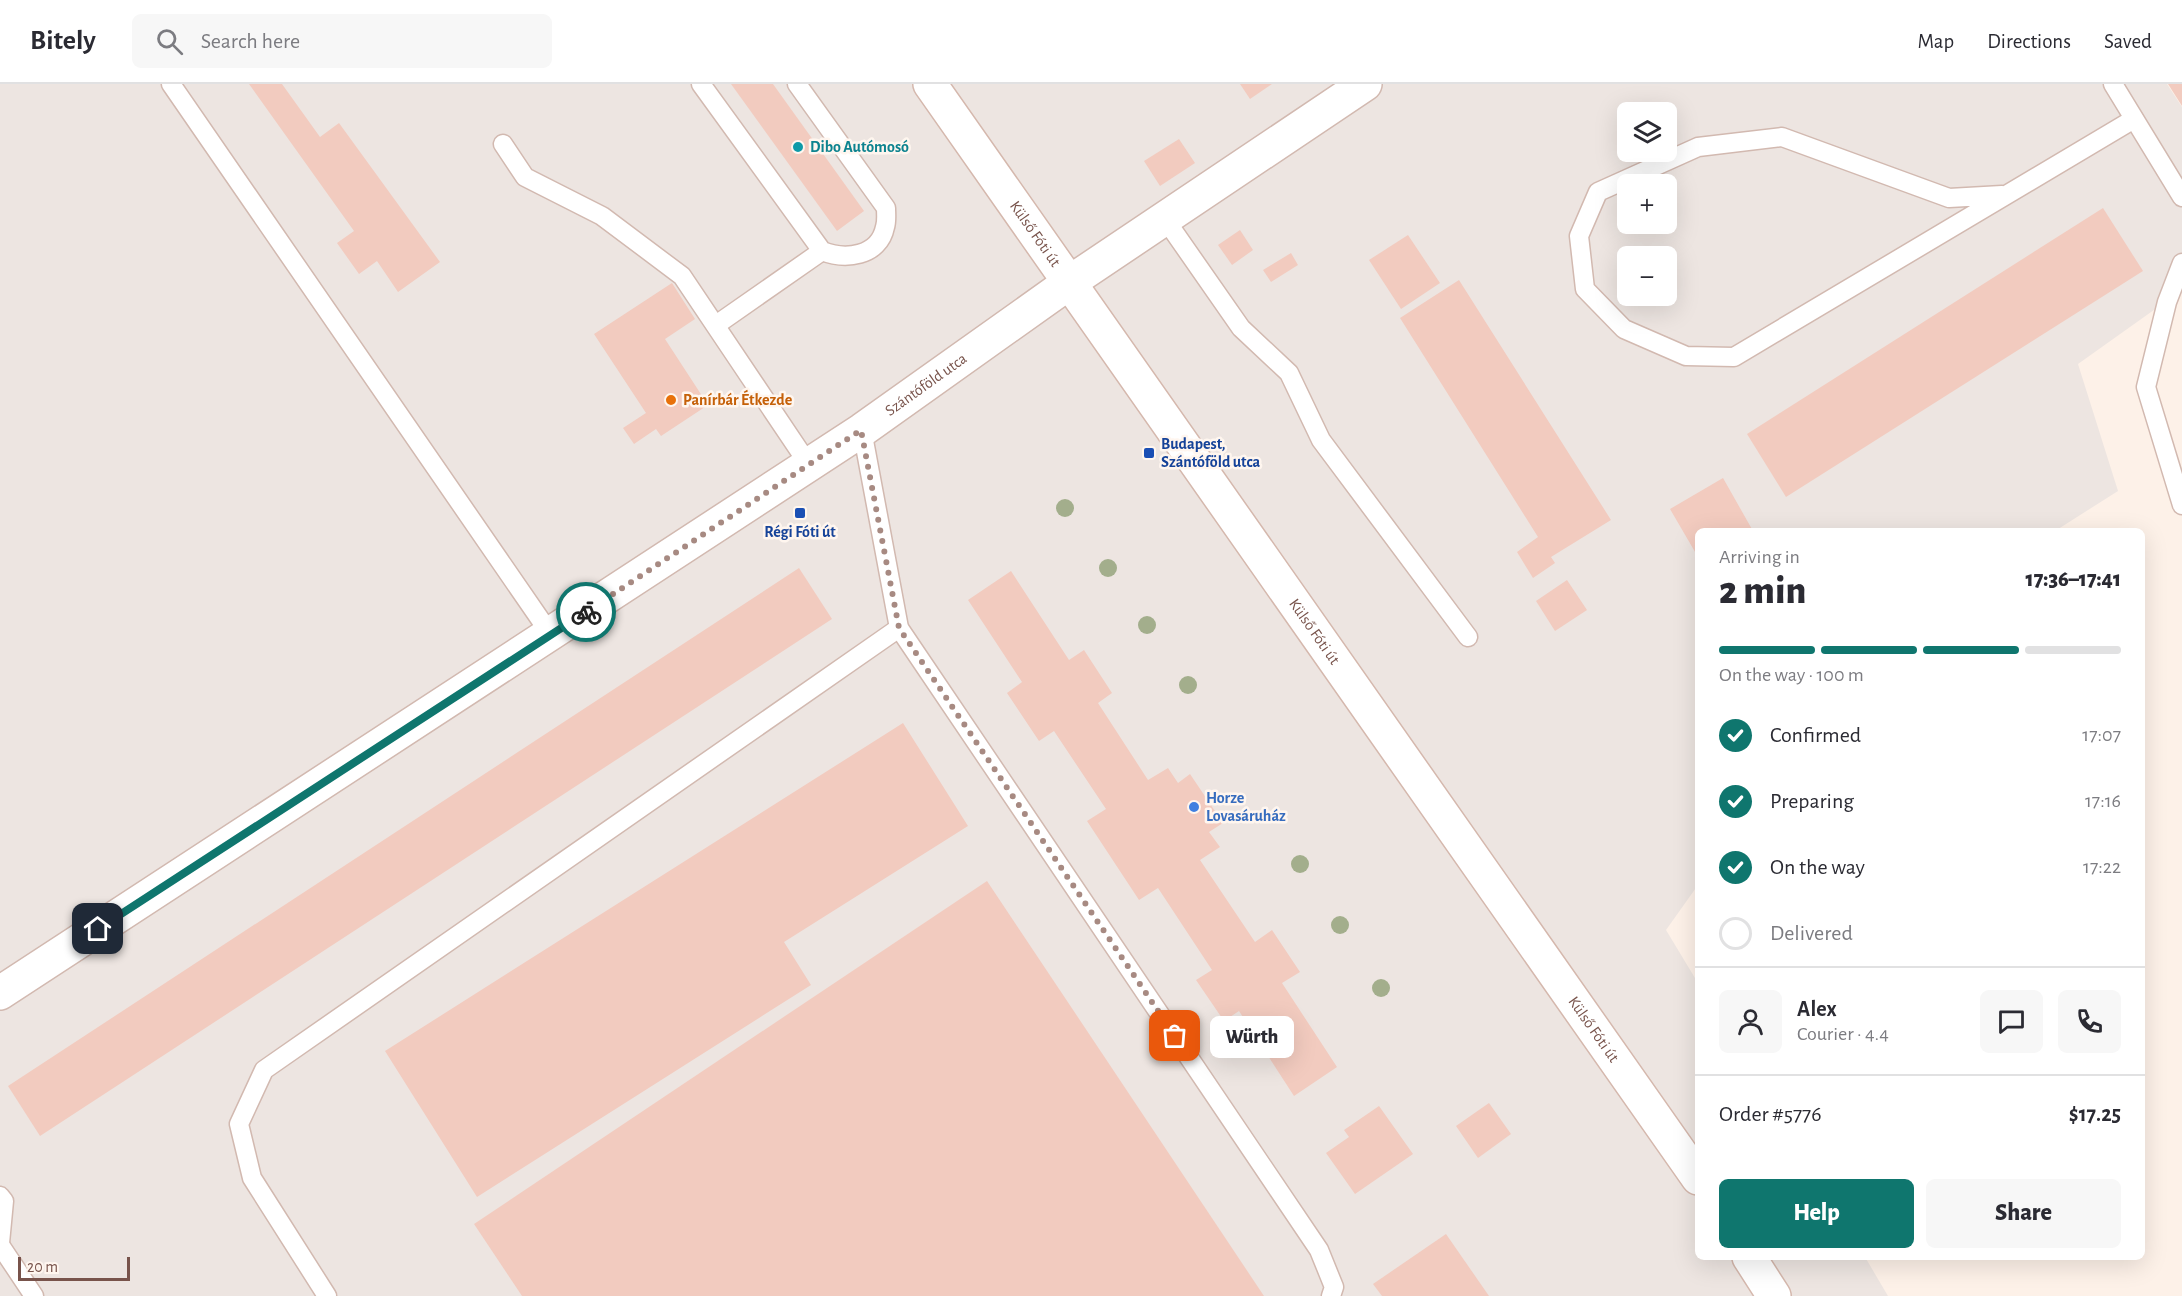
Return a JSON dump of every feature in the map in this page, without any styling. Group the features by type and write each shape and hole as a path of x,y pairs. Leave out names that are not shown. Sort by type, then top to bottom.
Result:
{"street":[{"name":"Külső Fóti út","path":"930,84 1695,1174"},
{"name":"Szántóföld utca","path":"0,993 810,465 1070,282 1365,84"},
{"path":"1751,1260 1774,1296"}],"lane":[{"path":"171,84 551,635"},
{"path":"701,84 822,251 838,258 858,256 873,246 885,229 886,208 797,84"},
{"path":"2113,84 2182,197"},
{"path":"2002,195 1949,198 1782,137 1698,147 1598,192 1579,236 1585,289 1624,329 1686,356 1734,357 2002,195 2134,119"},
{"path":"503,144 525,177 602,216 682,276 810,465"},
{"path":"1165,219 1241,328 1288,373 1321,440 1468,638"},
{"path":"716,325 822,251"},
{"path":"2182,262 2167,302 2146,387 2182,505"},
{"path":"861,430 899,628 1319,1250 1334,1287 1331,1296"},
{"path":"327,1296 252,1178 239,1124 264,1070 899,628"},
{"path":"0,1196 4,1201 0,1244 34,1296"}],"shaded area":[{"path":"0,84 2167,84 2182,107 2182,290 2078,364 2118,491 2060,528 1695,528 1695,889 1666,930 1695,978 1695,1260 1867,1260 1888,1296 0,1296"}],"building":[{"path":"249,84 282,84 320,137 339,123 440,262 398,292 377,261 359,274 337,243 354,231"},
{"name":"Dibo Autómosó","path":"731,84 773,84 864,211 837,231"},
{"path":"1240,84 1272,84 1250,99"},
{"path":"2168,84 2182,84 2182,106"},
{"path":"1179,139 1195,163 1160,186 1144,161"},
{"path":"2103,208 2143,271 1786,497 1747,434"},
{"path":"1240,230 1253,250 1232,265 1218,245"},
{"path":"1408,235 1440,283 1401,309 1369,260"},
{"path":"1291,253 1298,265 1271,282 1263,270"},
{"path":"1459,280 1611,520 1551,557 1555,563 1533,578 1517,552 1538,537 1400,318"},
{"path":"672,283 695,319 665,339 708,405 661,436 656,429 634,444 623,428 646,413 594,334"},
{"path":"1723,478 1751,528 1695,528 1695,552 1670,509"},
{"path":"799,568 832,619 40,1136 8,1086"},
{"path":"1011,571 1069,660 1084,650 1112,693 1098,703 1148,780 1168,768 1178,783 1190,774 1223,823 1209,832 1220,847 1200,860 1255,942 1272,930 1300,972 1282,983 1337,1067 1294,1096 1239,1011 1224,1021 1196,980 1212,970 1158,888 1139,900 1087,821 1106,809 1054,731 1039,741 1007,693 1022,682 968,600"},
{"path":"1567,580 1587,610 1555,631 1536,601"},
{"path":"903,723 968,826 784,942 811,985 477,1197 385,1051"},
{"path":"987,881 1264,1296 522,1296 474,1224"},
{"path":"1489,1103 1511,1134 1478,1158 1456,1126"},
{"path":"1379,1106 1413,1154 1355,1194 1326,1153 1349,1137 1344,1130"},
{"path":"1446,1234 1489,1296 1382,1296 1373,1284"}],"way so far":[{"path":"586,612 861,430 899,628 1175,1036"}],"place":[{"name":"Dibo Autómosó","path":"798,147"},
{"name":"Panírbár Étkezde","path":"671,400"},
{"name":"Budapest, Szántóföld utca","path":"1149,453"},
{"name":"Régi Fóti út","path":"800,513"},
{"name":"Horze Lovasáruház","path":"1194,807"},
{"name":"Würth","path":"1175,1036"}],"route":[{"path":"98,929 586,612"}]}
